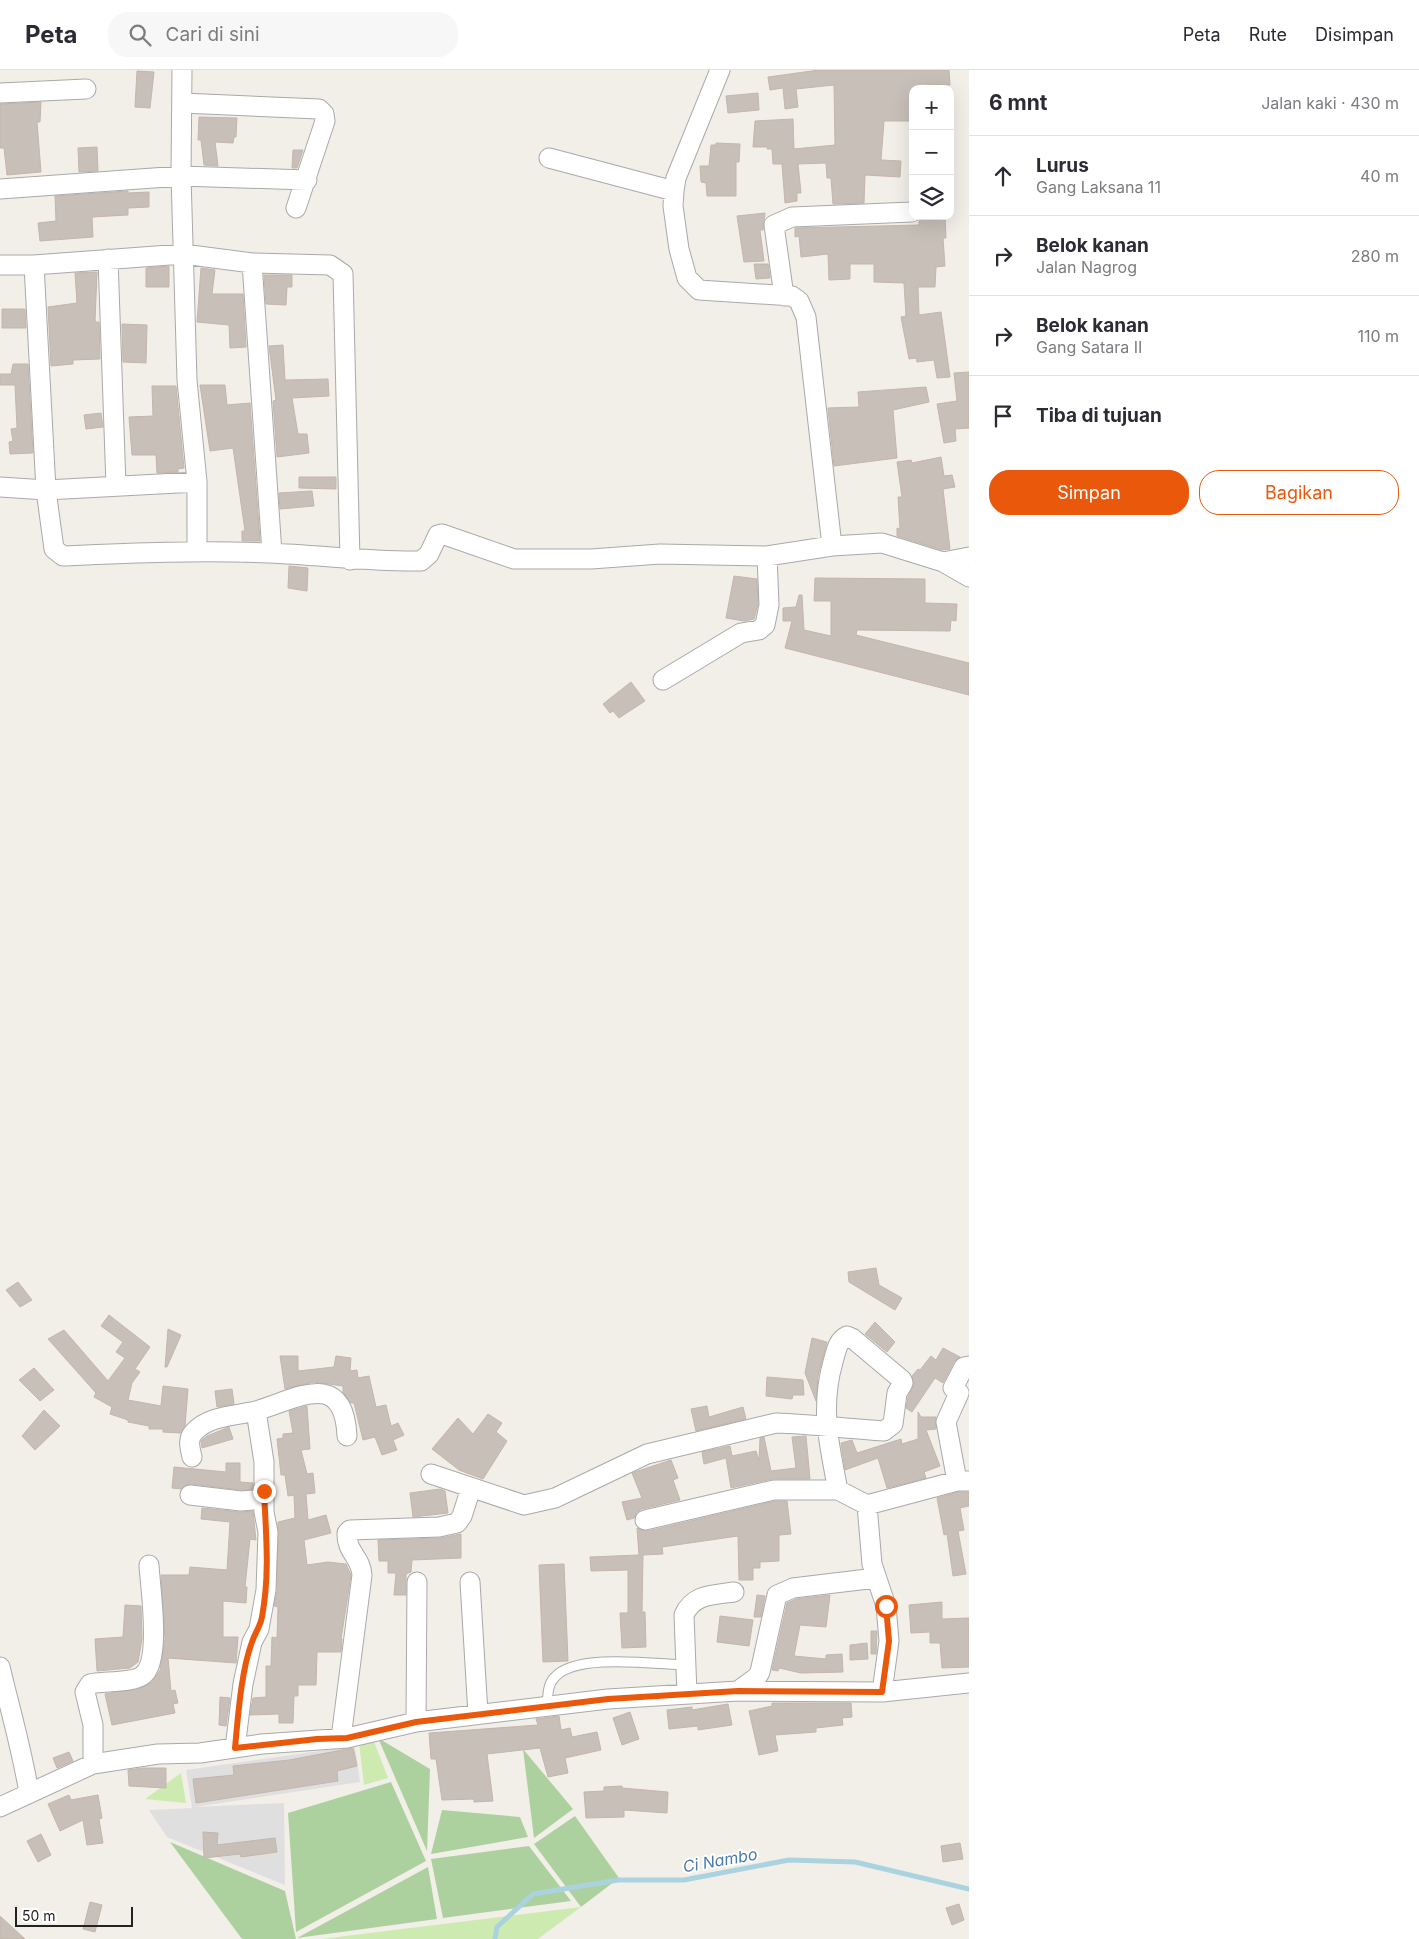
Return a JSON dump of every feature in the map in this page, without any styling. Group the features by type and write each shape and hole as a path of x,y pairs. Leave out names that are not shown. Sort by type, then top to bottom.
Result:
{"street":[{"path":"182,70 180,176 187,380 197,482 197,550"},
{"path":"720,70 676,178 673,206 679,249 687,278 699,290 796,298 806,317 832,546"},
{"path":"0,93 86,88"},
{"path":"182,103 319,109 324,114 325,121 307,180 296,208"},
{"path":"549,158 674,191"},
{"path":"0,188 180,176 307,180"},
{"path":"784,296 774,225 792,217 909,212"},
{"path":"0,265 34,265 108,258 183,254 252,263 330,265 343,274 350,560"},
{"path":"108,258 116,486"},
{"path":"252,263 272,553"},
{"path":"34,265 46,490 54,549 63,556 197,550 272,553 350,560 422,561 429,554 438,536 442,534 514,559 591,559 660,554 767,556 832,546 883,543 942,562 969,577"},
{"path":"0,488 46,490 197,482"},
{"path":"662,680 741,633 759,630 765,625 769,605 767,556"},
{"path":"942,562 969,557"},
{"path":"431,1474 464,1483 471,1488 524,1505 555,1498 647,1454 682,1444 776,1423 826,1427 884,1431 893,1424 897,1393 903,1383 902,1380 848,1336 842,1339 837,1346 826,1384 826,1427 838,1490"},
{"path":"645,1520 774,1490 838,1490 867,1504 963,1481 946,1422 959,1393 953,1388 964,1367 969,1366"},
{"path":"192,1457 190,1439 198,1428 213,1420 256,1410 309,1393 327,1394 340,1404 347,1420 347,1436"},
{"path":"235,1748 243,1684 252,1642 259,1629 266,1590 268,1532 264,1500 264,1462 256,1410"},
{"path":"341,1738 342,1716 362,1575 362,1565 346,1544 347,1533 350,1530 372,1528 439,1527 457,1523 462,1516 471,1488"},
{"path":"190,1495 241,1501 264,1500"},
{"path":"867,1504 872,1564 886,1606 889,1641 882,1692"},
{"path":"93,1764 93,1725 85,1692 90,1684 138,1678 147,1670 155,1615 149,1565"},
{"path":"738,1691 757,1677 760,1672 777,1595 793,1588 876,1578"},
{"path":"416,1722 417,1582"},
{"path":"470,1582 478,1714"},
{"path":"687,1694 684,1665 684,1615 688,1606 701,1597 734,1592"},
{"path":"0,1667 5,1715 19,1735 29,1793"},
{"path":"0,1807 93,1764 158,1754 200,1753 271,1743 341,1738 416,1722 608,1699 738,1691 882,1692 969,1683"}],"lane":[{"path":"547,1706 548,1690 555,1676 565,1670 583,1664 610,1662 684,1665"}],"shaded area":[{"path":"355,1746 360,1782 194,1807 284,1803 285,1885 167,1837 149,1810 192,1808 186,1770"}],"green space":[{"path":"378,1738 430,1769 427,1852 427,1851"},
{"path":"373,1739 388,1778 364,1785 359,1743"},
{"path":"523,1749 573,1809 534,1838"},
{"path":"181,1773 186,1803 145,1799"},
{"path":"391,1782 426,1861 296,1932 288,1813"},
{"path":"442,1810 520,1817 528,1837 431,1854"},
{"path":"575,1816 619,1878 581,1907 534,1844"},
{"path":"170,1842 285,1891 296,1939 242,1939"},
{"path":"529,1846 571,1901 443,1918 431,1859"},
{"path":"428,1867 437,1919 297,1938"},
{"path":"581,1907 538,1939 321,1939"}],"building":[{"path":"819,70 949,70 950,85 909,85 909,121 884,121 881,160 901,161 900,177 865,175 864,203 833,204 831,178 827,178 826,163 798,164 801,193 797,193 797,201 785,203 782,164 773,164 772,149 767,149 768,147 753,147 755,121 793,119 794,149 835,145 834,85 796,89 798,107 785,109 783,88 770,90 768,77"},
{"path":"137,71 154,72 150,108 135,107"},
{"path":"758,93 759,110 728,113 726,96"},
{"path":"41,102 40,122 37,122 41,172 7,175 4,148 0,148 0,104"},
{"path":"199,117 237,118 236,137 234,137 233,143 215,142 218,166 204,165 201,140 198,140"},
{"path":"716,143 740,144 739,162 736,162 736,196 707,196 706,183 701,182 700,166 709,166 711,145 716,145"},
{"path":"97,147 98,171 79,172 78,148"},
{"path":"293,150 303,150 297,168 292,168"},
{"path":"128,191 128,193 149,192 149,207 128,208 128,215 92,217 93,237 40,241 38,223 56,221 55,196"},
{"path":"765,213 763,230 760,230 764,261 744,262 737,216"},
{"path":"945,220 946,238 943,238 945,266 936,267 935,287 918,287 919,315 941,312 950,377 937,378 934,360 917,362 916,358 909,359 901,317 906,316 904,283 874,282 874,264 850,264 850,279 829,280 828,254 801,257 799,236 795,237 795,228 919,225 919,221"},
{"path":"754,264 768,264 770,278 756,279"},
{"path":"169,266 169,287 146,287 146,268"},
{"path":"201,268 215,270 212,294 243,294 246,347 230,348 229,325 197,322"},
{"path":"97,272 95,322 99,322 100,359 73,360 73,364 51,366 48,307 77,303 75,273"},
{"path":"264,275 292,275 292,287 287,287 286,305 266,304"},
{"path":"2,309 25,309 26,328 2,328"},
{"path":"122,324 147,325 146,363 123,362"},
{"path":"283,345 285,380 328,379 329,396 292,398 298,434 307,434 309,453 277,457 273,401 276,400 269,346"},
{"path":"13,364 28,364 33,453 10,454 9,442 13,441 11,429 17,428 15,385 0,385 0,374 11,374"},
{"path":"969,372 969,428 955,429 956,441 944,443 937,404 957,401 954,373"},
{"path":"200,385 225,385 227,405 250,403 260,541 242,541 242,531 245,531 233,448 210,451"},
{"path":"152,386 176,386 184,468 178,469 178,472 157,473 156,455 132,455 129,417 153,416"},
{"path":"926,387 929,402 893,410 897,458 834,466 828,408 859,407 858,392"},
{"path":"101,413 103,427 86,429 84,415"},
{"path":"941,457 944,476 952,475 955,487 943,489 950,549 942,550 897,536 897,528 900,529 898,497 902,497 897,462 911,460 912,463"},
{"path":"299,477 336,477 336,489 299,488"},
{"path":"312,491 314,506 280,509 279,493"},
{"path":"289,566 308,568 307,591 288,588"},
{"path":"734,576 757,579 758,604 754,619 744,621 726,618"},
{"path":"815,578 925,579 925,603 957,604 956,621 951,620 950,631 857,630 856,635 969,663 969,695 785,648 792,621 783,621 783,608 796,607 799,595 802,595 804,630 831,636 831,601 814,601"},
{"path":"631,682 645,701 619,718 613,711 610,713 603,704"},
{"path":"876,1268 879,1285 902,1298 895,1310 849,1282 848,1272"},
{"path":"18,1282 32,1300 20,1307 6,1290"},
{"path":"109,1315 150,1347 135,1369 140,1372 132,1383 128,1400 161,1406 163,1386 188,1389 185,1426 180,1433 163,1432 163,1429 149,1429 149,1426 128,1422 128,1420 110,1414 112,1407 94,1397 96,1393 48,1339 64,1330 108,1381 125,1358 116,1352 123,1342 101,1326"},
{"path":"875,1322 895,1342 887,1352 865,1334"},
{"path":"168,1329 181,1335 167,1367 165,1367"},
{"path":"812,1338 827,1342 818,1376 816,1401 805,1373"},
{"path":"943,1348 960,1357 954,1362 943,1383 935,1378 912,1412 906,1408 908,1397 914,1385 912,1376 918,1369 920,1370 931,1356 936,1360"},
{"path":"280,1356 298,1356 298,1371 334,1367 336,1356 351,1358 350,1371 357,1370 358,1378 369,1376 376,1407 386,1405 391,1426 398,1423 404,1435 393,1440 397,1450 382,1455 375,1437 363,1440 354,1403 351,1403 343,1392 343,1386 314,1382 285,1389"},
{"path":"34,1368 54,1390 40,1401 19,1380"},
{"path":"767,1377 803,1380 804,1395 793,1395 792,1399 766,1396"},
{"path":"232,1389 234,1404 217,1407 215,1391"},
{"path":"307,1406 310,1449 301,1450 307,1474 313,1473 315,1493 306,1494 308,1520 326,1515 331,1533 304,1540 307,1565 328,1562 346,1564 351,1575 341,1639 341,1652 317,1652 316,1685 298,1685 298,1696 294,1696 293,1723 279,1723 279,1714 250,1715 253,1698 266,1697 266,1666 271,1666 272,1637 277,1638 278,1607 274,1606 277,1591 278,1522 295,1518 294,1495 288,1496 285,1475 281,1475 277,1439 283,1438 283,1434 293,1433 289,1411"},
{"path":"707,1406 709,1417 743,1407 746,1419 696,1431 691,1409"},
{"path":"44,1410 60,1426 35,1450 22,1436"},
{"path":"918,1412 921,1417 936,1417 936,1429 926,1430 940,1466 924,1472 926,1478 887,1488 878,1458 845,1470 841,1443 852,1440 857,1453 901,1439 902,1444 918,1439"},
{"path":"488,1414 502,1423 496,1432 507,1441 483,1479 459,1470 432,1449 458,1418 473,1434"},
{"path":"229,1427 233,1439 202,1448 201,1441 207,1436"},
{"path":"806,1436 810,1479 772,1479 731,1488 726,1458 704,1464 702,1452 730,1446 732,1456 756,1451 759,1461 760,1438 764,1437 771,1471 796,1468 792,1437"},
{"path":"671,1460 678,1478 673,1480 680,1500 642,1509 637,1512 634,1518 627,1520 622,1502 642,1498 632,1473"},
{"path":"226,1463 240,1463 240,1482 253,1483 253,1489 241,1490 191,1484 181,1489 172,1488 174,1467 226,1472"},
{"path":"440,1489 445,1491 448,1513 413,1517 410,1493"},
{"path":"958,1492 969,1492 969,1506 960,1508 964,1530 958,1531 966,1574 953,1576 947,1534 944,1535 937,1498"},
{"path":"775,1501 787,1501 791,1534 779,1535 779,1561 760,1562 760,1568 753,1568 753,1580 739,1580 738,1536 662,1547 663,1554 643,1555 642,1612 645,1612 646,1647 622,1648 620,1613 628,1613 628,1570 591,1571 590,1557 639,1555 637,1528 648,1531"},
{"path":"202,1508 240,1512 253,1511 256,1540 250,1539 245,1587 247,1587 246,1603 223,1601 223,1637 238,1637 236,1663 168,1658 171,1691 175,1690 178,1703 173,1704 175,1713 112,1725 105,1694 144,1687 152,1682 160,1670 165,1639 161,1575 189,1575 190,1567 227,1570 230,1522 201,1519"},
{"path":"461,1534 461,1558 412,1560 411,1572 406,1574 406,1595 394,1595 396,1573 388,1573 388,1561 379,1561 378,1540 440,1538"},
{"path":"564,1564 568,1661 543,1662 539,1565"},
{"path":"757,1595 765,1596 761,1617 754,1617"},
{"path":"830,1595 826,1627 800,1625 794,1656 826,1659 826,1655 842,1654 843,1672 801,1673 779,1668 778,1671 772,1670 787,1603 796,1599"},
{"path":"942,1602 942,1619 969,1618 969,1667 942,1668 940,1643 930,1643 930,1632 911,1633 909,1605"},
{"path":"125,1605 141,1606 142,1639 138,1662 130,1668 97,1671 95,1639 123,1637"},
{"path":"720,1616 753,1620 749,1646 717,1642"},
{"path":"871,1631 877,1631 876,1654 871,1654"},
{"path":"867,1643 868,1659 850,1660 850,1645"},
{"path":"220,1697 230,1698 226,1726 219,1725"},
{"path":"772,1703 851,1703 852,1717 842,1718 843,1725 816,1728 816,1732 775,1735 778,1751 759,1755 749,1711 772,1706"},
{"path":"728,1704 732,1725 698,1730 698,1726 669,1729 667,1710 692,1707 692,1710"},
{"path":"630,1712 639,1739 622,1745 613,1718"},
{"path":"559,1716 561,1730 570,1728 572,1737 597,1732 601,1750 565,1758 568,1773 548,1777 540,1748 487,1754 493,1801 474,1802 474,1799 442,1800 436,1759 431,1759 429,1733 538,1725 536,1719"},
{"path":"353,1748 357,1766 337,1771 338,1781 196,1803 193,1779 234,1775 233,1766 289,1760"},
{"path":"69,1752 73,1761 57,1768 53,1758"},
{"path":"166,1768 166,1788 129,1786 128,1770"},
{"path":"622,1786 622,1788 668,1792 667,1813 624,1810 624,1817 586,1818 584,1792 604,1791 604,1787"},
{"path":"69,1795 71,1800 98,1795 102,1818 99,1819 103,1843 87,1845 83,1820 60,1831 48,1804"},
{"path":"203,1832 218,1833 217,1845 275,1838 277,1852 241,1857 240,1854 204,1858"},
{"path":"41,1834 51,1855 38,1862 27,1841"},
{"path":"960,1843 963,1859 943,1862 941,1846"},
{"path":"90,1902 102,1905 95,1932 83,1929"},
{"path":"959,1904 964,1920 952,1925 946,1908"},
{"path":"0,1916 25,1939 0,1939"}],"waterway":[{"name":"Ci Nambo","path":"495,1939 497,1927 533,1894 618,1880 684,1880 789,1860 855,1862 969,1889"}],"route":[{"path":"264,1491 264,1512 268,1532 266,1590 262,1618 252,1642 243,1684 235,1748 317,1739 347,1738 416,1722 608,1699 738,1691 882,1692 889,1641 886,1606"}]}
